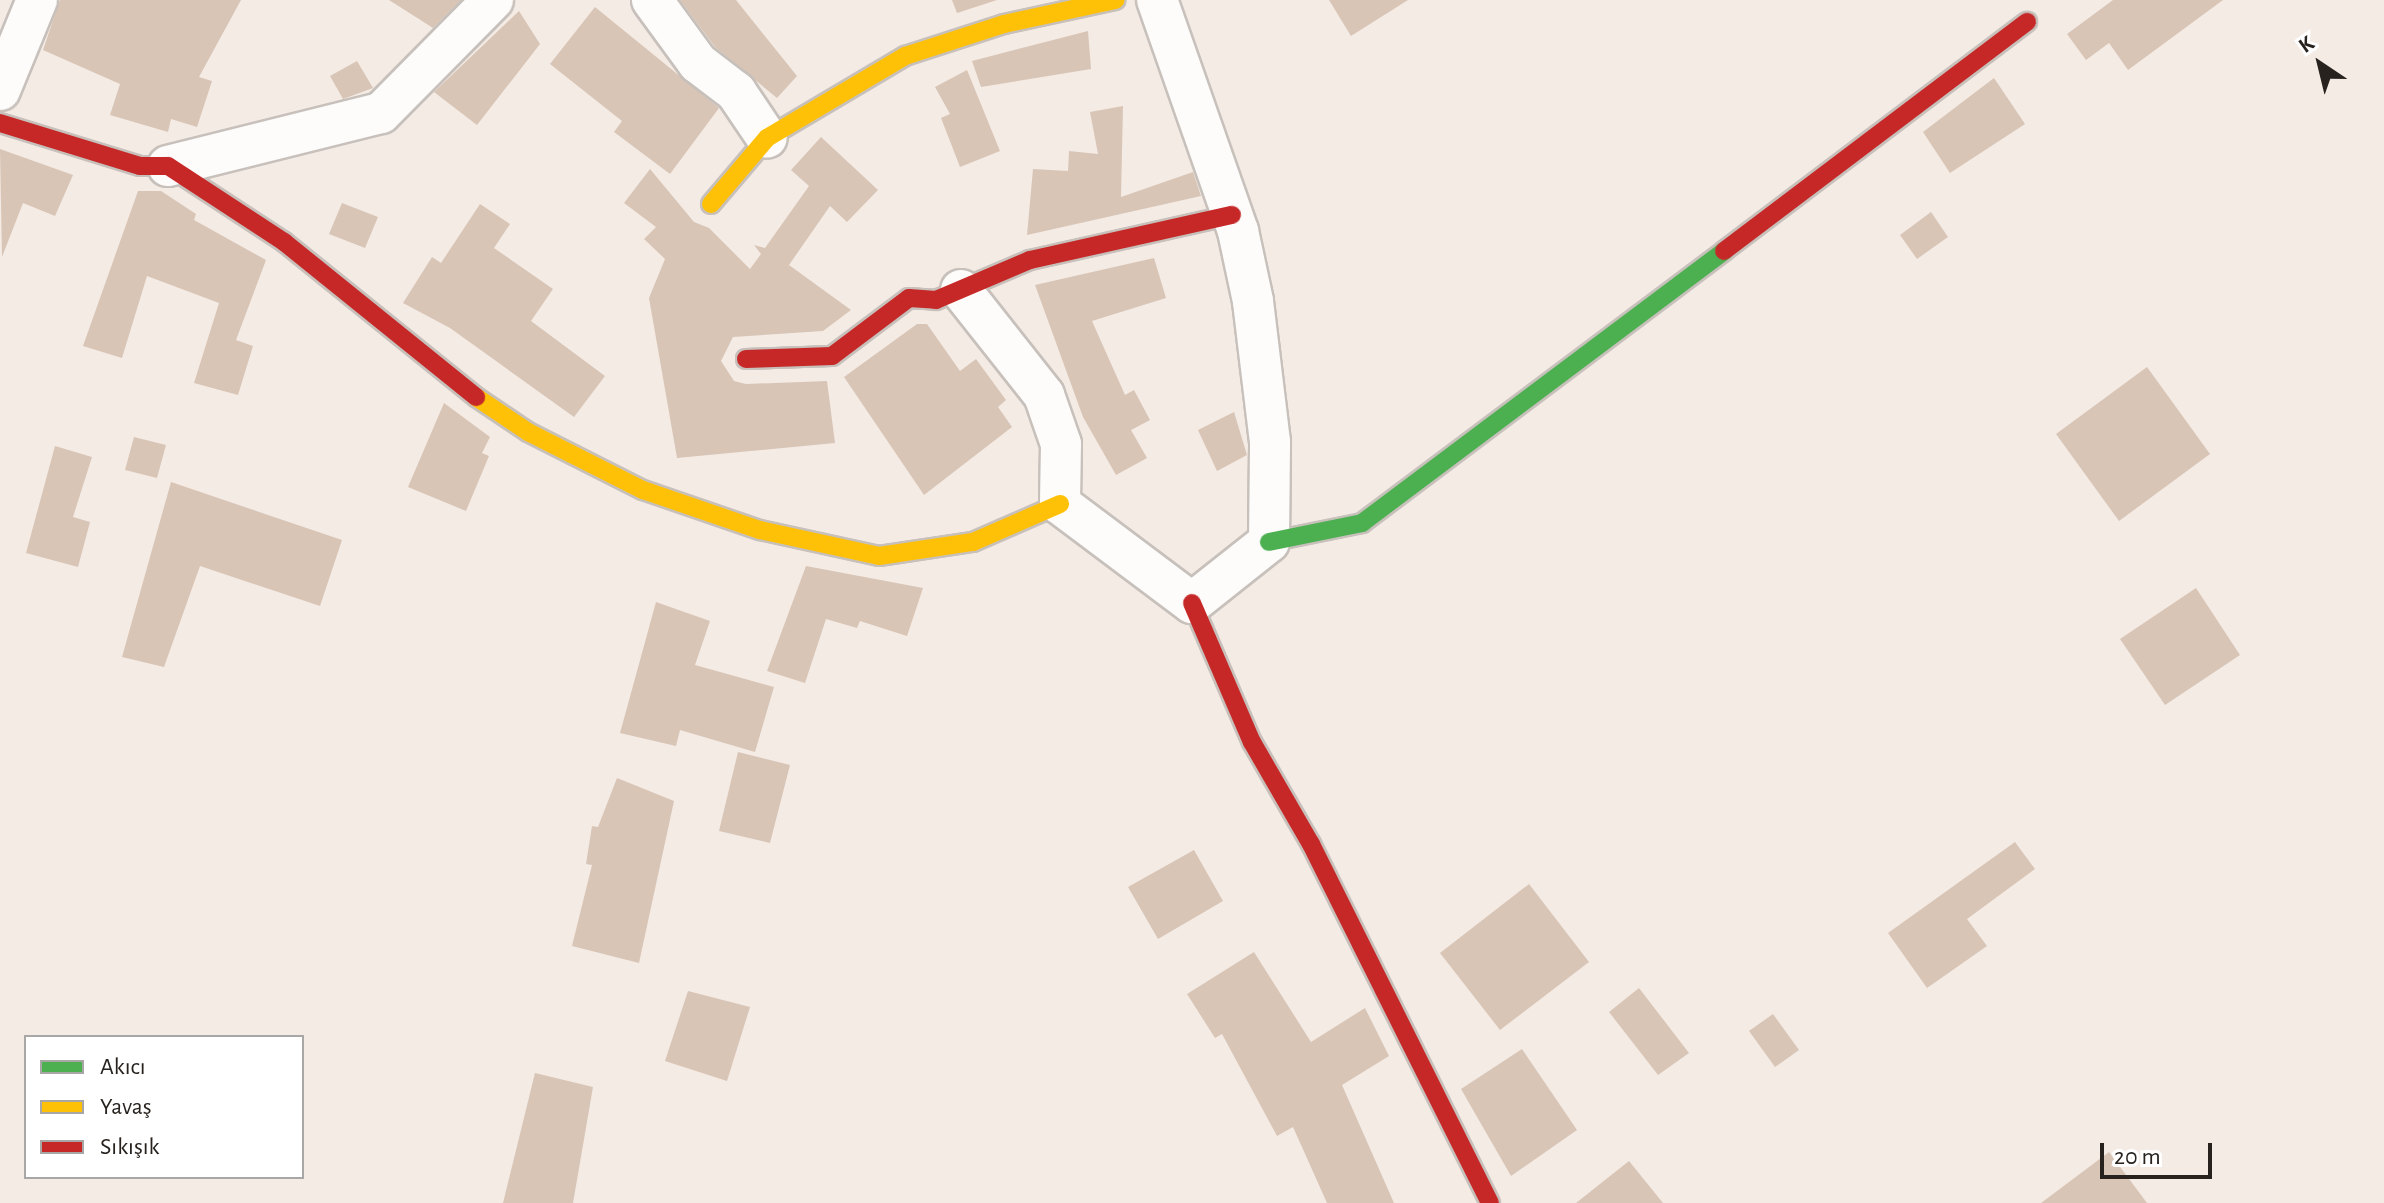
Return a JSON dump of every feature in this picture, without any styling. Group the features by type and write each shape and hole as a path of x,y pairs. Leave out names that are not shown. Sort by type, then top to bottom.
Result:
{"street":[{"path":"0,90 37,0"},
{"path":"0,124 140,166 168,166 381,113 493,0"},
{"path":"652,0 698,63 736,92 767,138"},
{"path":"711,204 767,138 905,56 1004,24 1115,0"},
{"path":"1157,0 1232,215 1264,371 1269,542"},
{"path":"1192,603 1269,542 1362,523 2027,22"},
{"path":"168,166 284,242 475,396 528,432 643,490 760,530 879,556 952,548 1060,504"},
{"path":"746,359 832,356 909,298 936,300 1030,260 1232,215"},
{"path":"961,290 1010,344 1044,395 1061,444 1060,504"},
{"path":"1060,504 1192,603 1252,742 1311,844 1490,1203"}],"building":[{"path":"60,0 241,0 199,77 212,81 197,127 171,119 168,132 110,115 120,84 43,50"},
{"path":"389,0 461,0 433,28"},
{"path":"680,0 736,0 797,76 777,98 715,47"},
{"path":"952,0 997,0 957,13"},
{"path":"1329,0 1408,0 1351,36"},
{"path":"2113,0 2223,0 2128,70 2109,43 2086,60 2067,34"},
{"path":"595,7 719,108 670,174 614,132 622,121 550,64"},
{"path":"519,11 540,44 477,125 434,92"},
{"path":"1088,31 1091,69 981,87 972,61"},
{"path":"357,61 373,88 343,99 330,76"},
{"path":"967,70 1000,151 960,167 941,118 950,114 935,87"},
{"path":"1994,78 2025,124 1950,173 1923,132"},
{"path":"1123,106 1121,197 1193,172 1201,196 1027,235 1033,169 1068,171 1069,151 1098,154 1090,112"},
{"path":"821,137 878,190 847,222 830,206 789,265 851,310 823,331 733,337 721,361 734,381 746,384 827,381 835,443 677,458 649,298 665,259 644,239 656,227 624,203 650,169 694,222 709,228 750,269 761,254 754,245 765,248 809,186 791,170"},
{"path":"0,149 73,175 55,216 23,203 2,257"},
{"path":"138,191 161,191 196,214 194,220 266,260 236,340 253,346 238,395 194,383 219,303 147,276 122,358 83,346"},
{"path":"342,203 378,217 365,248 329,234"},
{"path":"480,204 510,224 494,248 553,289 531,321 605,376 574,417 450,328 403,303 432,257 441,263"},
{"path":"1931,212 1948,237 1917,259 1900,235"},
{"path":"1154,258 1166,298 1092,321 1125,395 1134,390 1150,420 1131,430 1147,458 1116,475 1083,417 1035,285"},
{"path":"917,324 927,324 960,371 976,359 1006,400 998,407 1012,427 924,495 844,377"},
{"path":"2147,367 2210,454 2119,521 2056,434"},
{"path":"444,403 490,437 482,453 489,456 466,511 408,487"},
{"path":"1234,412 1247,455 1217,471 1198,430"},
{"path":"134,437 166,445 157,478 125,470"},
{"path":"55,446 92,457 73,517 90,522 78,567 26,553"},
{"path":"171,482 342,540 320,606 200,566 164,667 122,657"},
{"path":"806,566 923,588 907,636 860,621 857,628 826,619 805,683 767,671"},
{"path":"2196,588 2240,655 2165,705 2120,639"},
{"path":"656,602 710,621 695,665 774,687 755,752 680,730 676,746 620,733"},
{"path":"738,752 790,765 770,843 719,831"},
{"path":"617,778 674,801 639,963 572,946 592,865 586,864 592,826 598,827"},
{"path":"2015,842 2035,869 1967,919 1987,946 1927,988 1888,933"},
{"path":"1194,850 1223,901 1158,939 1128,887"},
{"path":"1529,884 1589,962 1500,1030 1440,953"},
{"path":"1254,952 1311,1042 1365,1008 1389,1056 1342,1085 1394,1203 1327,1203 1293,1127 1277,1136 1222,1034 1215,1038 1187,994"},
{"path":"1639,988 1689,1053 1658,1075 1609,1012"},
{"path":"688,991 750,1007 727,1081 665,1061"},
{"path":"1773,1014 1799,1050 1775,1067 1749,1031"},
{"path":"1522,1049 1577,1130 1511,1176 1461,1089"},
{"path":"535,1073 593,1087 573,1203 503,1203"},
{"path":"2109,1152 2147,1203 2041,1203"},
{"path":"1629,1161 1663,1203 1576,1203"}],"traffic: fast":[{"path":"1269,542 1362,523 1724,251"}],"traffic: slow":[{"path":"711,204 767,138 905,56 1004,24 1115,0"},
{"path":"476,397 528,432 643,490 760,530 879,556 973,542 1060,504"}],"traffic: jam":[{"path":"1724,251 2027,22"},
{"path":"0,123 140,166 168,166 284,242 476,397"},
{"path":"746,359 832,356 909,298 936,300 1030,260 1232,215"},
{"path":"1192,603 1252,742 1311,844 1490,1203"}]}
